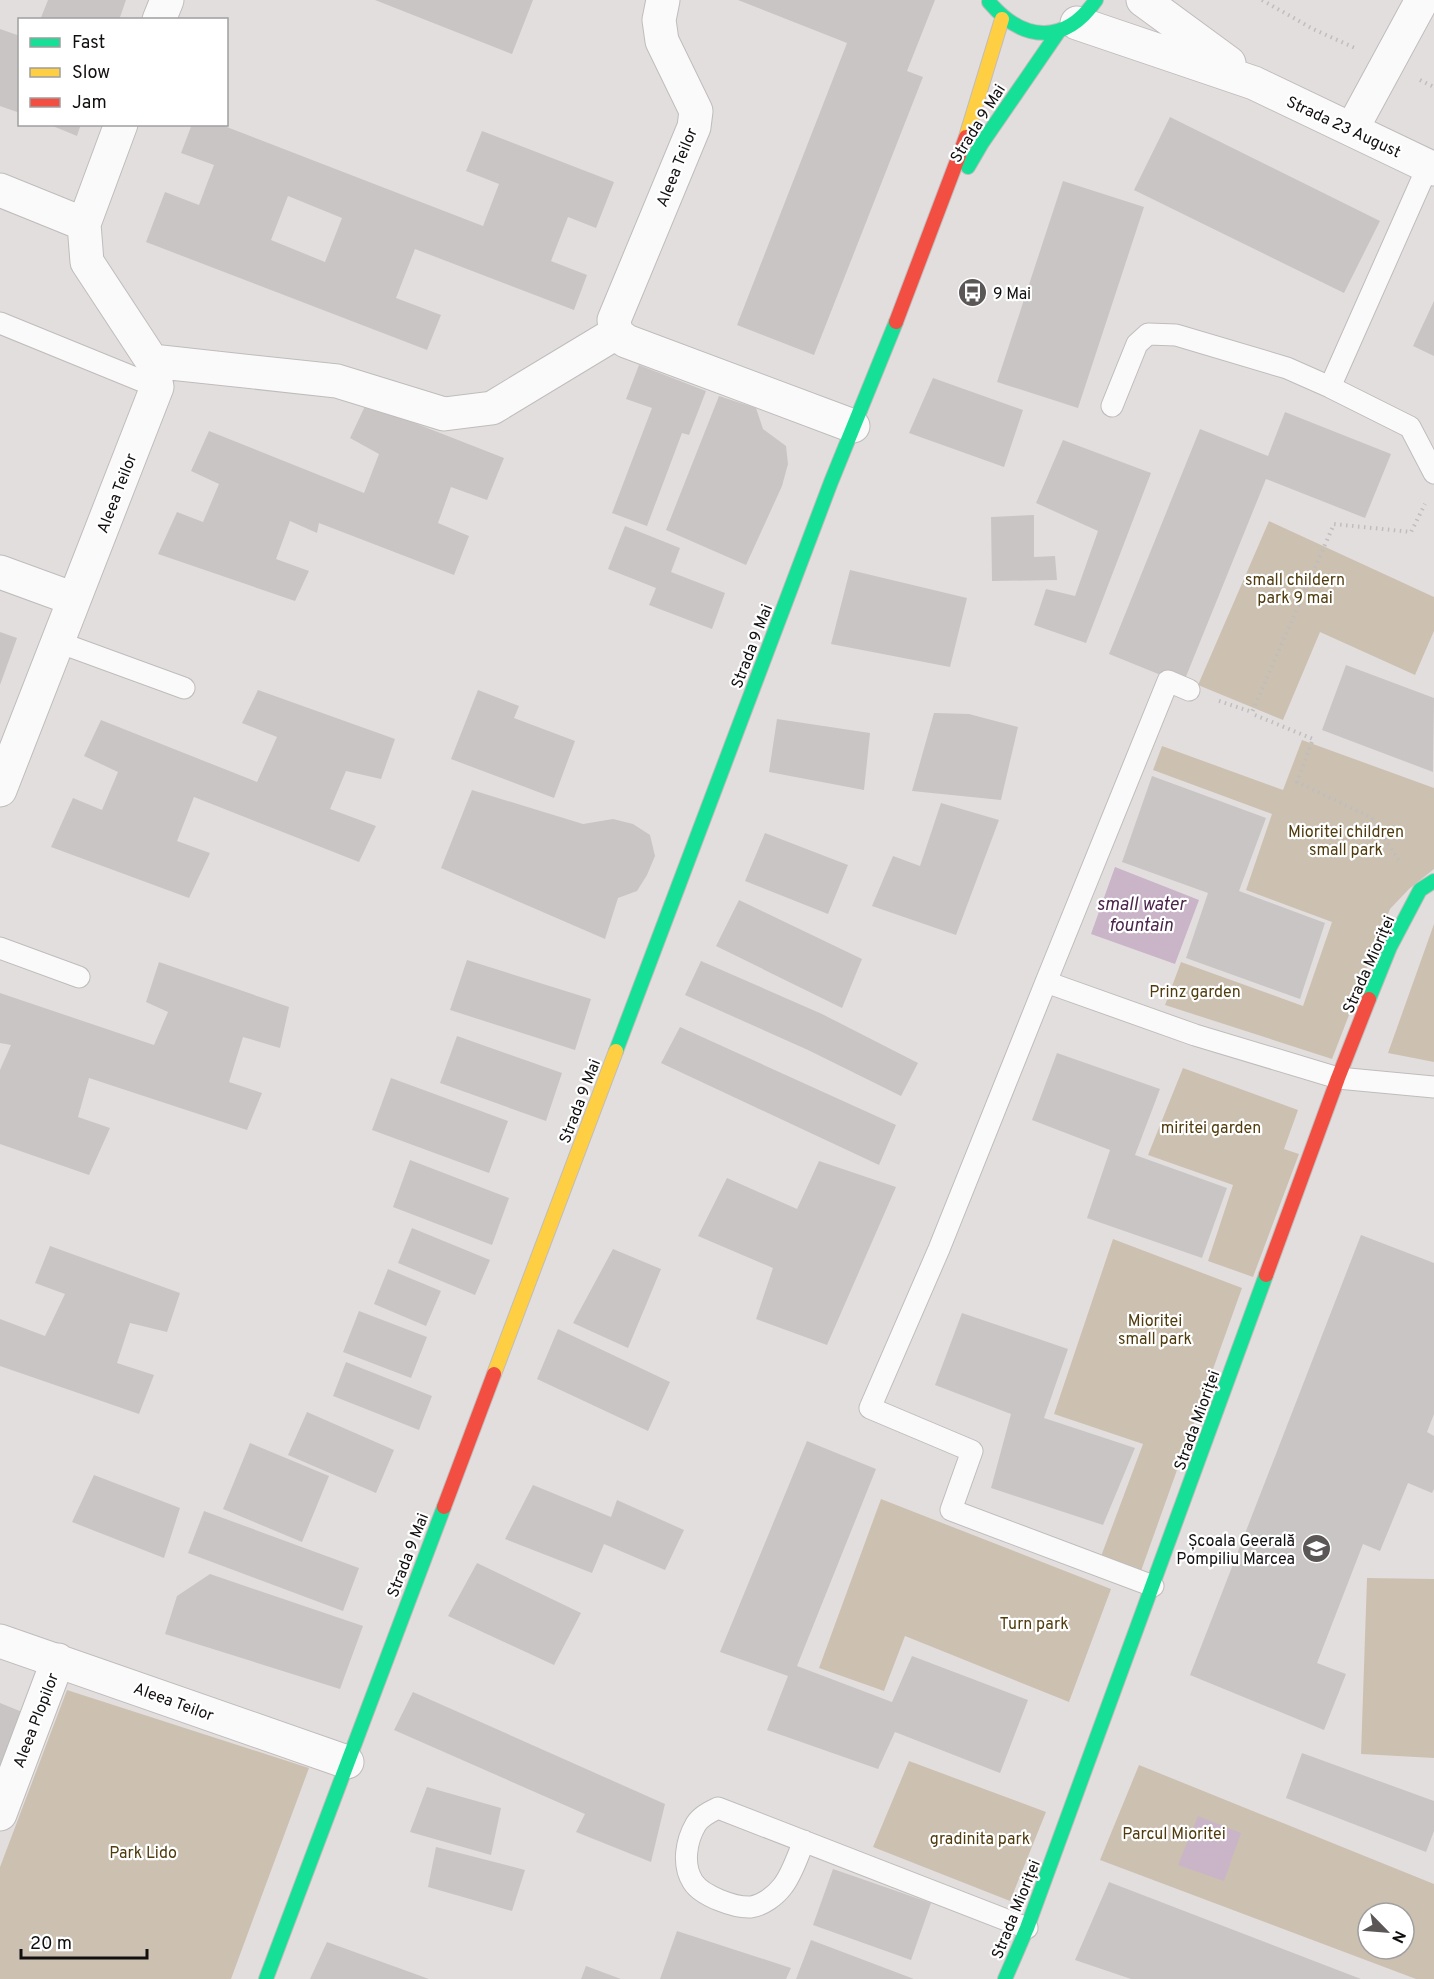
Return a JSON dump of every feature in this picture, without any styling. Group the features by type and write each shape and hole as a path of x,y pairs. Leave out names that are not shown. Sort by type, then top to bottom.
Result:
{"main road":[{"path":"989,0 1002,19 1020,29 1039,34 1077,18"},
{"name":"Strada 9 Mai","path":"929,237 982,143 1077,18"},
{"name":"Strada 9 Mai","path":"266,1979 853,426 929,237 988,71 1002,19"},
{"name":"Strada Mioriței","path":"1005,1979 1027,1928 1338,1078 1390,947 1420,890 1434,881"}],"street":[{"path":"160,18 167,0"},
{"name":"Aleea Teilor","path":"616,333 614,320 694,127 696,111 662,41 659,20 663,0"},
{"name":"Strada 23 August","path":"1143,0 1254,83"},
{"path":"1352,129 1422,0"},
{"name":"Strada 23 August","path":"1077,18 1254,83 1431,167"},
{"path":"120,126 84,224 87,262 154,374 337,381 444,414 492,408 616,333 626,341 853,426"},
{"path":"0,190 84,224"},
{"name":"Aleea Teilor","path":"0,790 74,599 154,374"},
{"path":"0,572 74,599"},
{"name":"Aleea Teilor","path":"0,1641 347,1762"},
{"name":"Aleea Plopilor","path":"0,1814 58,1660"}],"lane":[{"path":"1330,387 1431,167"},
{"path":"0,323 154,374"},
{"path":"1112,406 1137,344 1148,334 1176,334 1287,368 1410,427 1434,474"},
{"path":"58,642 184,688"},
{"path":"1153,1586 951,1510 972,1451 870,1408 939,1250 1168,681 1189,690"},
{"path":"0,948 79,977"},
{"path":"1046,982 1195,1035 1338,1078 1434,1087"},
{"path":"804,1841 784,1886 770,1899 751,1907 728,1903 707,1895 693,1882 687,1863 687,1847 697,1824 706,1814 718,1808 804,1841 1027,1928"}],"path":[{"path":"1262,0 1313,29 1434,87"},
{"path":"1189,690 1252,712 1334,524 1411,532 1429,496"},
{"path":"1255,715 1313,739 1297,782 1372,818 1419,893"}],"green space":[{"name":"small childern park 9 mai","path":"1269,521 1434,597 1434,631 1415,675 1320,632 1283,720 1198,685"},
{"name":"Mioritei children small park","path":"1302,740 1434,788 1434,869 1409,889 1390,909 1332,1059 1165,1005 1181,962 1303,1006 1332,922 1246,890 1272,814 1153,770 1162,746 1283,790"},
{"path":"1434,924 1434,1062 1388,1053"},
{"name":"miritei garden","path":"1183,1068 1298,1110 1284,1149 1299,1154 1253,1277 1208,1261 1233,1185 1148,1155"},
{"name":"Mioritei small park","path":"1113,1239 1242,1288 1141,1571 1100,1559 1143,1444 1054,1414"},
{"name":"Turn park","path":"881,1499 1111,1589 1069,1702 905,1636 884,1691 819,1668"},
{"path":"1367,1578 1434,1579 1434,1758 1361,1754"},
{"name":"Park Lido","path":"67,1690 309,1768 231,1979 0,1979 0,1867"},
{"name":"gradinita park","path":"909,1761 1046,1812 1010,1901 873,1847"},
{"name":"Parcul Mioritei","path":"1139,1765 1434,1884 1434,1979 1416,1979 1368,1961 1416,1961 1416,1901 1356,1901 1356,1956 1100,1860"}],"water":[{"name":"small water fountain","path":"1115,867 1199,900 1175,964 1091,934"},
{"path":"1198,1816 1241,1833 1224,1881 1178,1865"}],"building":[{"path":"48,0 126,0 120,18 41,18"},
{"path":"375,0 533,0 512,54"},
{"path":"738,0 935,0 907,71 923,77 814,355 737,325 847,43"},
{"path":"0,29 18,35 18,112 0,106"},
{"path":"1170,117 1380,221 1344,293 1134,190"},
{"path":"53,126 80,126 77,136"},
{"path":"191,126 224,126 483,226 499,184 466,171 482,131 614,182 596,228 568,217 551,261 587,275 574,310 415,249 396,298 441,315 427,350 146,242 165,192 199,205 214,165 181,153","holes":["288,196 342,218 325,262 271,240"]},
{"path":"1063,181 1144,207 1078,408 997,382"},
{"path":"1434,301 1434,356 1413,346"},
{"path":"639,365 706,391 689,435 682,433 647,526 612,513 652,408 626,399"},
{"path":"933,378 1023,410 1004,467 909,433"},
{"path":"719,396 756,408 763,429 786,446 788,464 782,486 746,565 666,530"},
{"path":"366,404 504,458 487,500 451,487 438,523 469,536 454,575 319,523 317,533 290,521 276,559 309,571 295,601 158,554 177,512 203,522 219,484 191,471 209,431 364,493 379,454 350,438"},
{"path":"1285,412 1391,454 1365,518 1266,479 1183,684 1109,654 1200,429 1268,456"},
{"path":"1063,440 1151,473 1086,643 1034,625 1046,589 1075,596 1098,531 1036,503"},
{"path":"1034,515 1034,557 1055,556 1057,580 992,581 991,517"},
{"path":"625,526 680,548 671,572 725,593 712,629 649,605 656,588 608,569"},
{"path":"850,570 967,598 950,667 831,644"},
{"path":"0,632 17,638 0,685"},
{"path":"1346,665 1434,698 1433,772 1322,730"},
{"path":"258,690 395,739 381,779 346,771 330,809 376,826 359,862 194,797 177,841 210,853 189,898 51,847 73,798 102,810 118,772 84,756 101,720 257,782 277,737 242,723"},
{"path":"478,690 519,706 514,718 575,741 554,798 451,759"},
{"path":"934,713 969,714 1018,727 1001,800 912,791"},
{"path":"777,719 870,733 864,790 769,772"},
{"path":"1152,776 1266,818 1239,891 1325,923 1300,999 1186,958 1208,893 1122,862"},
{"path":"472,790 583,824 613,819 633,824 650,835 655,856 647,875 637,891 618,898 605,939 441,868"},
{"path":"941,803 999,820 956,935 872,906 893,856 920,866"},
{"path":"765,833 848,865 828,914 745,881"},
{"path":"739,900 862,959 842,1008 716,946"},
{"path":"467,960 591,999 575,1050 450,1010"},
{"path":"701,961 822,1014 918,1063 901,1096 808,1050 685,995"},
{"path":"159,962 289,1007 280,1048 243,1037 229,1082 262,1093 247,1130 89,1078 78,1117 110,1128 89,1175 0,1144 0,1070 11,1045 0,1043 0,993 154,1045 168,1012 146,1002"},
{"path":"680,1027 896,1125 879,1165 661,1063"},
{"path":"457,1036 562,1073 546,1121 440,1083"},
{"path":"1057,1053 1160,1089 1135,1155 1227,1188 1202,1258 1087,1218 1110,1150 1032,1120"},
{"path":"391,1078 508,1121 489,1173 372,1130"},
{"path":"410,1160 509,1198 492,1245 393,1207"},
{"path":"819,1161 896,1187 827,1345 756,1319 773,1268 698,1236 727,1178 797,1209"},
{"path":"412,1228 490,1260 475,1295 398,1263"},
{"name":"Școala Geerală Pompiliu Marcea","path":"1361,1235 1434,1263 1434,1414 1427,1432 1434,1436 1434,1489 1432,1493 1408,1483 1380,1551 1363,1544 1317,1663 1346,1674 1324,1730 1190,1675"},
{"path":"50,1246 180,1293 167,1332 130,1323 117,1363 154,1375 139,1414 0,1366 0,1319 45,1336 65,1294 35,1283"},
{"path":"613,1249 661,1269 628,1348 573,1323"},
{"path":"388,1269 441,1291 426,1326 374,1304"},
{"path":"359,1311 427,1337 411,1378 343,1352"},
{"path":"962,1313 1068,1349 1044,1418 1135,1448 1103,1525 991,1488 1011,1414 935,1385"},
{"path":"558,1329 670,1382 648,1431 537,1379"},
{"path":"346,1362 432,1396 419,1430 333,1396"},
{"path":"307,1412 394,1450 376,1493 288,1455"},
{"path":"807,1441 876,1469 797,1666 892,1702 912,1656 1028,1700 1000,1773 895,1732 878,1769 767,1730 788,1676 720,1652"},
{"path":"250,1443 329,1476 302,1542 223,1509"},
{"path":"94,1475 180,1508 164,1558 72,1522"},
{"path":"533,1485 611,1517 617,1500 684,1530 665,1570 604,1544 592,1573 505,1539"},
{"path":"204,1511 359,1568 343,1611 188,1553"},
{"path":"477,1563 581,1613 554,1665 448,1616"},
{"path":"210,1574 363,1626 340,1689 165,1634 177,1596"},
{"path":"413,1692 665,1804 651,1862 576,1832 585,1814 394,1730"},
{"path":"0,1703 32,1716 0,1797"},
{"path":"1302,1753 1434,1801 1434,1831 1426,1852 1286,1798"},
{"path":"427,1787 501,1808 491,1855 410,1832"},
{"path":"436,1847 525,1870 512,1911 428,1887"},
{"path":"833,1869 931,1903 911,1960 813,1925"},
{"path":"1109,1882 1361,1979 1131,1979 1075,1960"},
{"path":"677,1931 791,1968 786,1979 660,1979"},
{"path":"811,1940 914,1979 796,1979"},
{"path":"327,1942 429,1979 310,1979"},
{"path":"586,1966 621,1979 581,1979"}],"traffic: fast":[{"path":"989,2 1016,25 1030,31 1044,33 1071,25 1084,15 1096,0"},
{"path":"968,167 1059,31"},
{"path":"616,1051 831,482 896,322"},
{"path":"1369,999 1390,947 1420,890 1434,881"},
{"path":"1005,1979 1027,1928 1266,1275"},
{"path":"266,1979 444,1507"}],"traffic: slow":[{"path":"966,137 1002,19"},
{"path":"494,1374 616,1051"}],"traffic: jam":[{"path":"896,322 966,137"},
{"path":"1266,1275 1369,999"},
{"path":"444,1507 494,1374"}],"place":[{"name":"9 Mai","path":"972,293"},
{"name":"Școala Geerală Pompiliu Marcea","path":"1316,1549"}],"park label":[{"name":"Prinz garden","path":"1195,991"}]}
